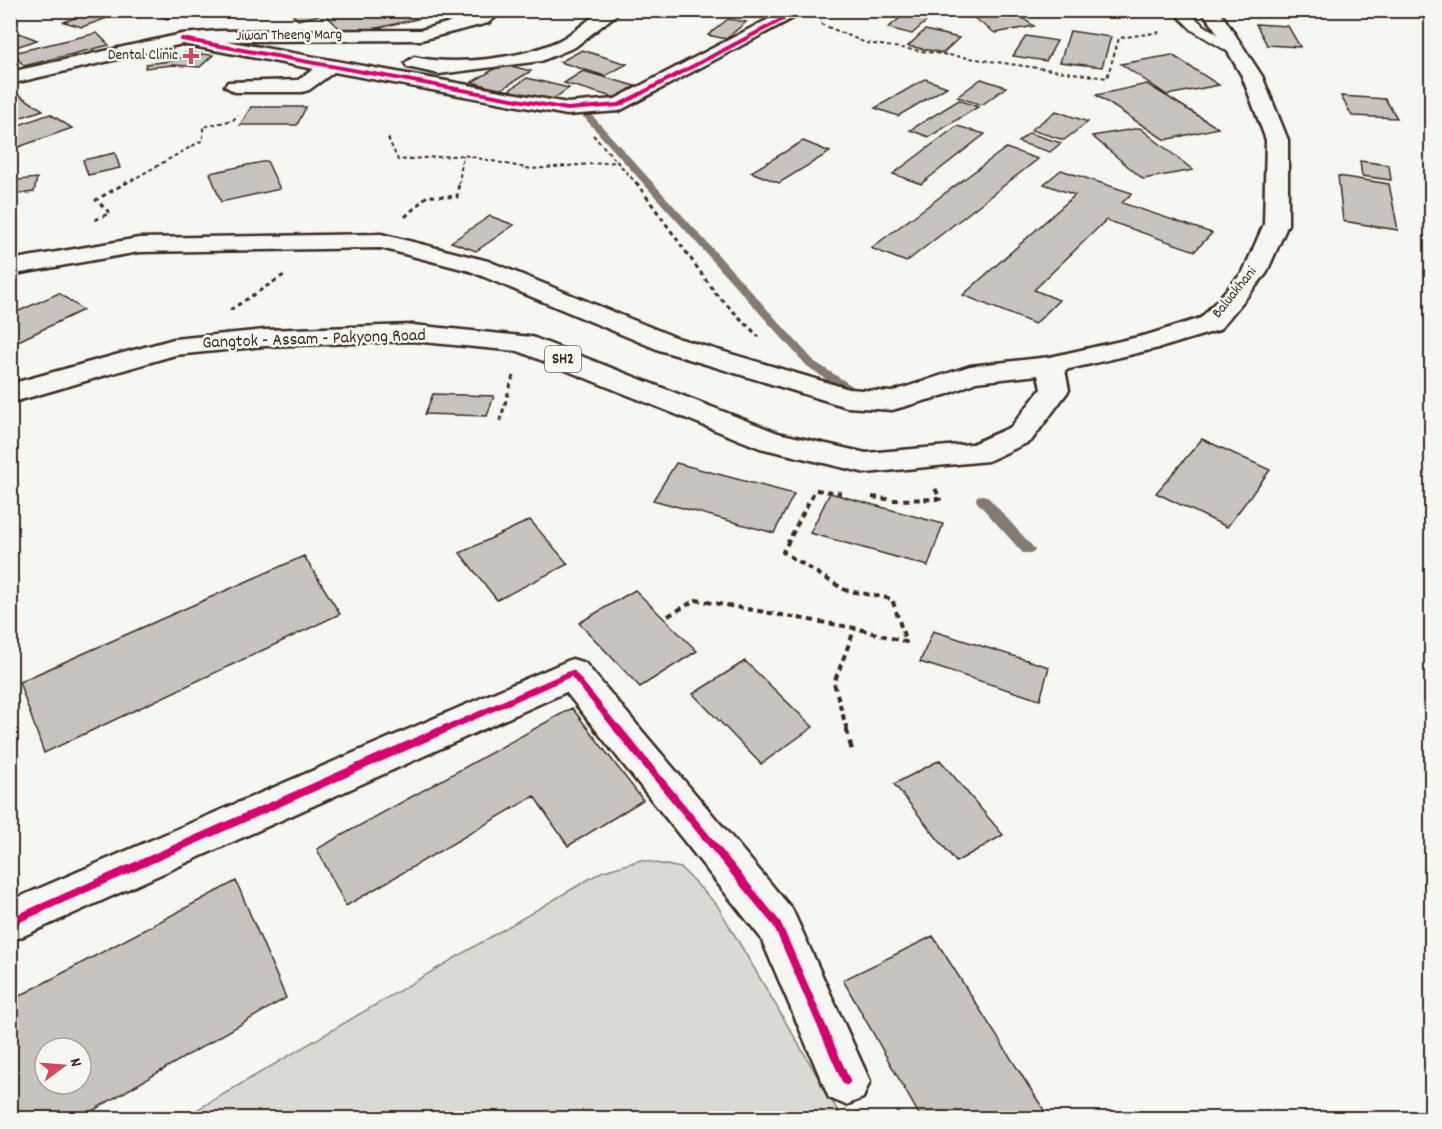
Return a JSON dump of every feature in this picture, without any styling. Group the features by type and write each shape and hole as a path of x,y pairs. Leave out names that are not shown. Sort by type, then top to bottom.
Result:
{"main road":[{"name":"Jiwan Theeng Marg","path":"10,78 182,39 274,35 420,35 482,19 496,10"},
{"path":"392,58 439,68 534,57 568,43 614,10"},
{"path":"182,39 567,109 619,105 799,12"},
{"name":"Baluakhani","path":"10,268 139,245 381,241 479,266 668,344 847,398 892,401 938,388 970,374 1050,365 1154,341 1210,324 1254,274 1276,224 1276,140 1252,76 1221,24 1203,19"},
{"path":"274,35 368,54"},
{"path":"235,86 302,86 330,66"},
{"name":"Gangtok - Assam - Pakyong Road","path":"10,394 72,374 174,347 265,338 412,333 523,343 770,441 866,463 977,454 1021,434 1055,390 1050,365"},
{"path":"10,922 572,673 777,924 846,1081"}],"lane":[{"path":"1178,10 1203,19"}],"path":[{"path":"799,12 866,43 1107,78 1119,38 1203,19"},
{"path":"90,223 110,213 96,200 203,140 203,127 233,120 250,105 235,86"},
{"path":"567,109 657,210 696,270 734,318 763,340"},
{"path":"388,138 398,160 463,154 531,169 616,162"},
{"path":"381,241 427,196 458,197 463,154"},
{"path":"174,347 335,242"},
{"path":"500,421 523,343"},
{"path":"668,616 696,600 855,628 906,642 892,599 845,590 783,552 815,490"},
{"path":"853,754 834,683 855,628"}],"shaded area":[{"path":"641,860 681,868 717,905 842,1118 183,1118 601,872"}],"building":[{"path":"95,10 121,13 82,27 64,22"},
{"path":"160,10 188,10 167,19 154,13"},
{"path":"288,10 342,10 298,20"},
{"path":"345,10 408,10 417,19 346,35 326,15"},
{"path":"909,10 947,10 940,18"},
{"path":"982,10 1011,10 1034,26 995,33 967,13"},
{"path":"906,13 930,18 912,34 888,28"},
{"path":"728,19 746,22 726,39 708,35"},
{"path":"1256,24 1288,26 1300,47 1267,45"},
{"path":"925,30 959,38 943,53 908,46"},
{"path":"1070,31 1111,37 1102,67 1060,62"},
{"path":"19,33 37,40 10,49 10,36"},
{"path":"97,33 109,45 24,66 13,53"},
{"path":"1026,36 1057,41 1046,61 1013,56"},
{"path":"582,50 627,64 605,76 560,62"},
{"path":"186,53 213,55 200,67 173,65 145,68 146,64 178,60"},
{"path":"1172,55 1219,85 1167,95 1121,64"},
{"path":"503,64 531,71 500,90 472,82"},
{"path":"583,71 635,86 616,98 564,83"},
{"path":"527,78 569,88 547,103 505,93"},
{"path":"925,79 947,87 898,116 875,108"},
{"path":"981,79 1006,87 982,105 957,97"},
{"path":"1147,84 1218,128 1165,140 1096,95"},
{"path":"19,95 43,110 10,121 10,98"},
{"path":"1341,96 1385,99 1397,118 1352,116"},
{"path":"959,100 978,107 929,137 910,130"},
{"path":"251,107 306,107 297,125 240,125"},
{"path":"1056,111 1088,122 1064,140 1031,130"},
{"path":"50,114 72,128 10,150 10,128"},
{"path":"957,126 985,134 921,184 893,174"},
{"path":"1140,128 1193,170 1143,179 1092,136"},
{"path":"1029,133 1061,143 1050,152 1018,142"},
{"path":"803,141 830,152 779,183 751,172"},
{"path":"1006,148 1038,159 906,262 871,248"},
{"path":"115,153 120,168 88,175 83,160"},
{"path":"267,161 280,189 221,202 210,173"},
{"path":"1360,161 1389,165 1391,180 1362,176"},
{"path":"1061,170 1132,193 1122,203 1212,233 1195,251 1106,220 1034,290 1059,300 1035,324 963,295 1075,195 1044,184"},
{"path":"1338,176 1389,184 1398,230 1343,221"},
{"path":"37,178 34,192 10,195 10,181"},
{"path":"490,216 514,225 476,251 451,242"},
{"path":"59,293 83,310 10,345 10,315"},
{"path":"433,394 494,396 487,416 425,414"},
{"path":"1202,439 1270,470 1227,527 1156,493"},
{"path":"676,463 794,494 774,533 653,500"},
{"path":"830,493 943,524 928,566 810,533"},
{"path":"530,520 568,564 497,600 460,553"},
{"path":"304,556 340,614 44,753 19,682"},
{"path":"635,590 697,651 640,687 579,623"},
{"path":"933,631 1049,667 1040,700 920,662"},
{"path":"745,661 813,727 761,764 693,694"},
{"path":"572,708 643,800 568,846 534,796 346,906 317,849"},
{"path":"940,760 1003,835 956,862 894,784"},
{"path":"236,881 286,998 80,1118 10,1118 10,1001"},
{"path":"933,936 1049,1118 921,1118 843,980"}],"waterway":[{"path":"585,113 811,364 850,390"},
{"path":"982,499 1028,550"}],"cycle path":[{"path":"182,39 567,109 619,105 800,10"},
{"path":"10,922 572,673 777,924 846,1081"}],"place":[{"name":"Dental Clinic","path":"191,56"}]}
